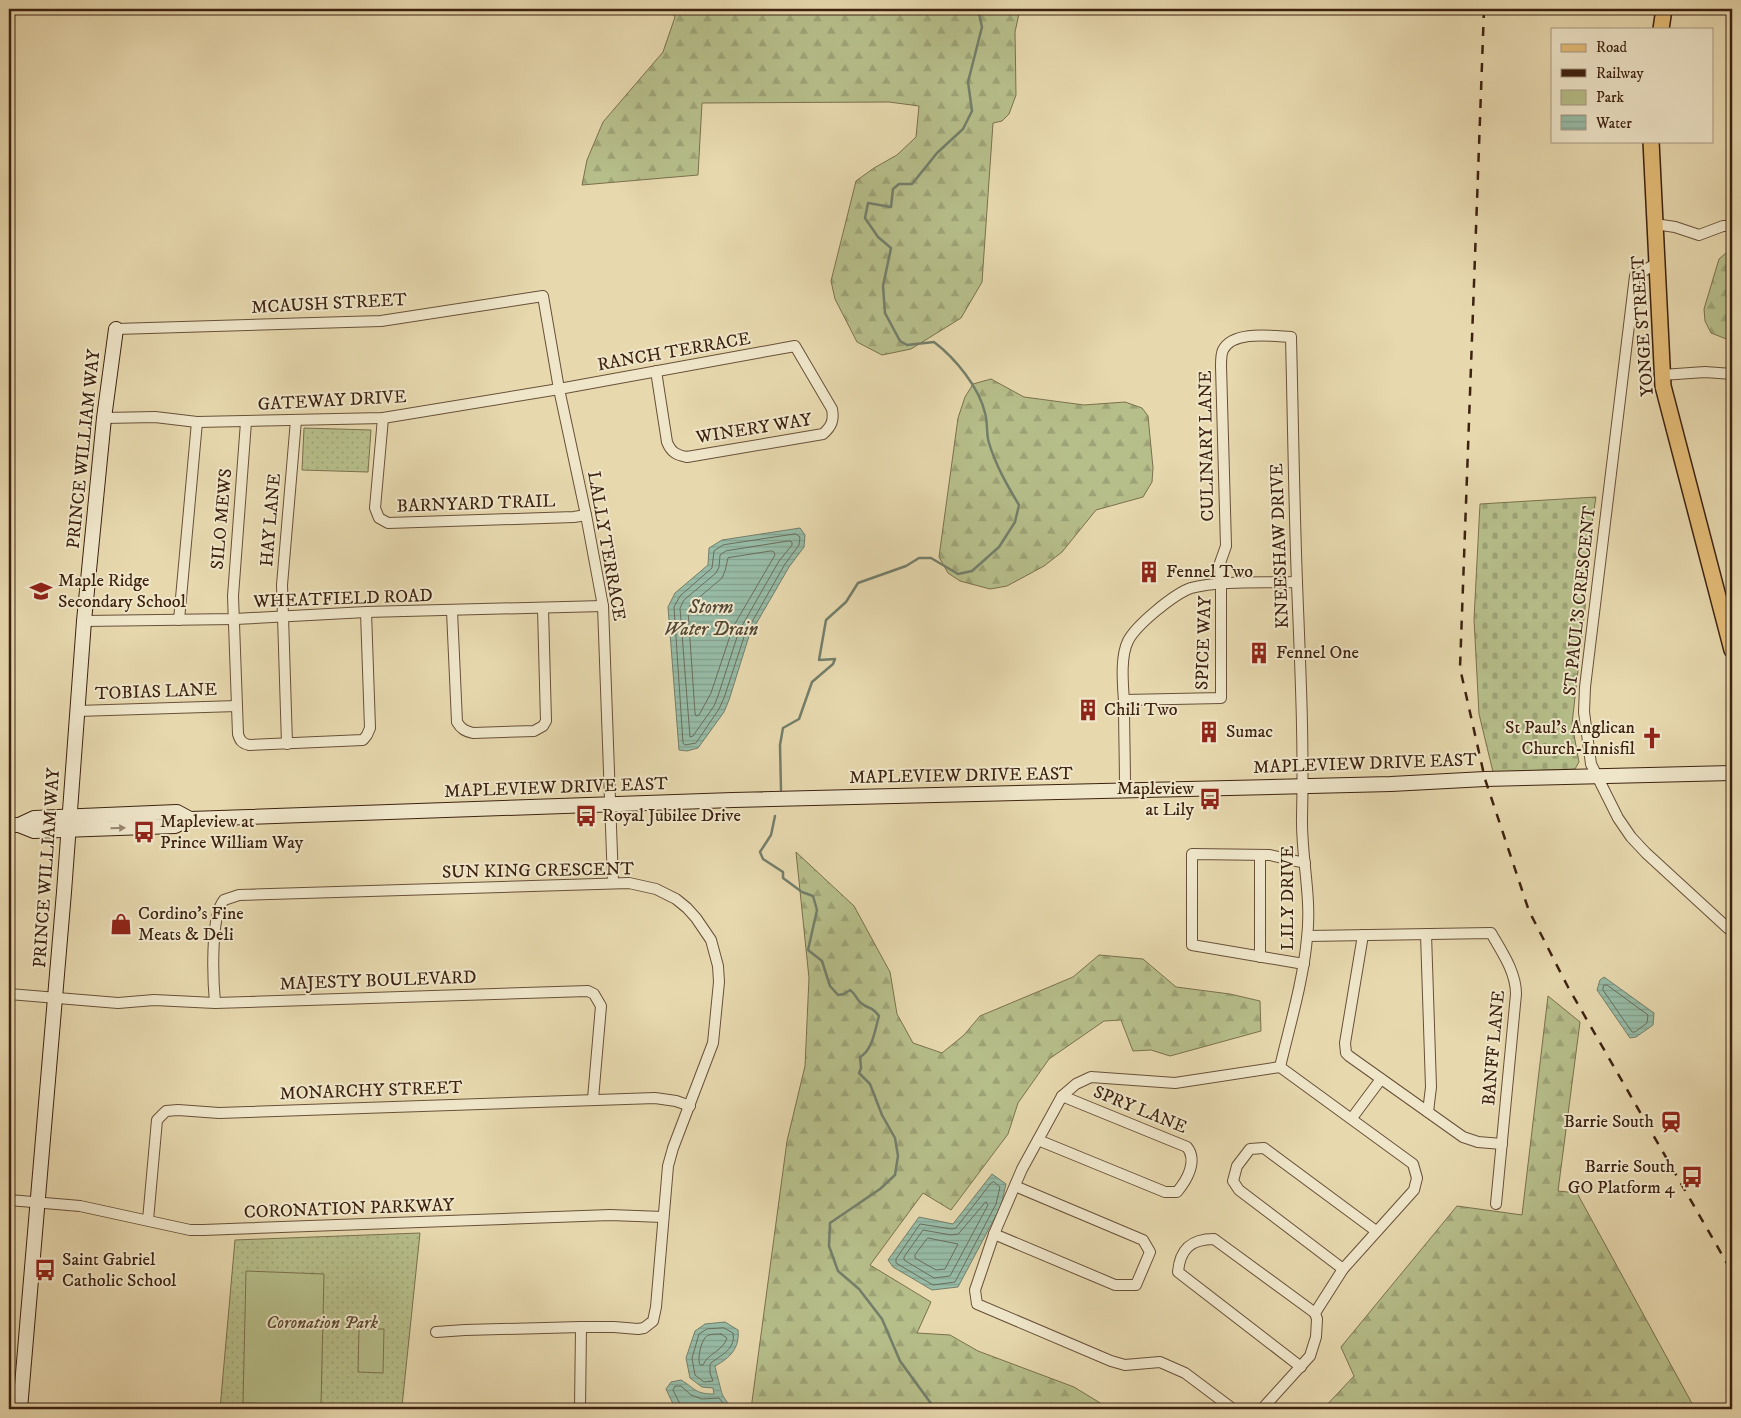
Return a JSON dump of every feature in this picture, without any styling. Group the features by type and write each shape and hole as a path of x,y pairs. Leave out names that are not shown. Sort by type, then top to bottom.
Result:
{"main road":[{"path":"1661,28 1664,9"},
{"name":"YONGE STREET","path":"1651,142 1663,386 1732,650"},
{"name":"PRINCE WILLIAM WAY","path":"20,1409 56,998 84,621 104,418 116,329"},
{"name":"MAPLEVIEW DRIVE EAST","path":"14,825 34,818 69,823 177,812 190,819 733,800 1732,773"}],"street":[{"path":"1655,224 1675,227 1699,235 1723,226 1732,226"},
{"name":"ST PAUL'S CRESCENT","path":"1657,263 1635,276 1586,677 1584,712 1591,764 1618,818 1631,837 1646,853 1732,932"},
{"name":"MCAUSH STREET","path":"116,329 381,321 543,296"},
{"name":"LALLY TERRACE","path":"543,296 559,389 603,606 611,805"},
{"name":"CULINARY LANE","path":"1221,584 1220,563 1226,546 1222,351 1229,342 1239,337 1291,337"},
{"name":"KNEESHAW DRIVE","path":"1291,337 1304,785"},
{"name":"RANCH TERRACE","path":"559,389 795,346"},
{"name":"WINERY WAY","path":"656,372 667,442 670,450 677,455 686,457 823,434 829,429 834,419 832,409 795,346"},
{"path":"1662,375 1705,372 1732,374"},
{"name":"GATEWAY DRIVE","path":"104,418 155,417 197,422 246,422 383,418 559,389"},
{"name":"BARNYARD TRAIL","path":"383,418 375,508 379,518 388,523 574,517 586,515"},
{"name":"HAY LANE","path":"287,744 284,627 282,617 283,569 296,420"},
{"path":"179,620 197,422"},
{"name":"SILO MEWS","path":"246,422 233,596 239,740 249,745 287,744 363,740 367,736 370,728 366,612"},
{"path":"1126,789 1124,658 1127,642 1142,624 1173,598 1191,588 1221,584 1297,582"},
{"name":"SPICE WAY","path":"1124,700 1221,698 1221,584"},
{"name":"WHEATFIELD ROAD","path":"84,621 235,619 366,612 544,609 603,606"},
{"path":"452,611 457,722 465,731 473,733 534,731 543,726 546,721 544,609"},
{"name":"TOBIAS LANE","path":"77,711 237,706"},
{"name":"LILY DRIVE","path":"1280,1067 1301,980 1308,936 1302,819 1304,785"},
{"path":"611,805 613,882"},
{"path":"1304,964 1192,945 1192,854 1270,855 1305,863"},
{"path":"1260,855 1260,957"},
{"name":"SUN KING CRESCENT","path":"215,1003 213,961 218,911 220,904 231,897 613,882 646,886 676,899 696,918 711,940 716,954 719,982 713,1043 670,1159 663,1217 656,1307 653,1321 644,1328 638,1329 581,1327"},
{"name":"BANFF LANE","path":"1308,936 1491,933 1513,974 1516,994 1496,1204"},
{"path":"1426,934 1431,1087 1428,1112"},
{"path":"1363,935 1346,1035 1345,1048 1349,1056 1469,1140 1502,1144"},
{"name":"MAJESTY BOULEVARD","path":"9,994 118,1003 154,1000 215,1003 588,991 594,994 600,1006 592,1099"},
{"path":"1233,1409 1185,1373 1160,1362 1125,1365 1110,1362 977,1304 974,1290 994,1234 1022,1169 1062,1096 1076,1084 1092,1077 1175,1083 1280,1067 1413,1164 1417,1178 1414,1190 1343,1269 1315,1313"},
{"path":"1352,1118 1381,1079"},
{"name":"SPRY LANE","path":"1038,1140 1165,1192 1177,1192 1182,1186 1192,1165 1192,1154 1187,1147 1062,1096"},
{"name":"MONARCHY STREET","path":"148,1220 157,1120 166,1111 219,1113 655,1098 676,1101 690,1106"},
{"path":"1343,1269 1239,1190 1233,1181 1237,1166 1250,1149 1264,1148 1376,1231"},
{"path":"994,1234 1115,1285 1136,1285 1150,1252 1143,1240 1015,1186"},
{"name":"CORONATION PARKWAY","path":"9,1200 80,1206 190,1230 610,1215 663,1217"},
{"path":"1262,1409 1301,1367 1310,1356 1316,1337 1317,1319 1315,1313 1214,1238 1203,1239 1189,1244 1179,1260 1178,1272 1301,1367"},
{"path":"436,1332 581,1327 580,1409"}],"green space":[{"path":"669,9 1020,9 1015,32 1016,95 1009,114 1002,121 993,123 982,282 961,318 911,349 882,355 857,342 835,299 831,281 856,181 897,155 916,137 919,106 889,102 702,103 698,175 582,185 587,160 603,122 663,52 675,17"},
{"path":"1732,248 1732,350 1729,340 1711,333 1705,321 1704,309 1719,259"},
{"path":"991,379 1024,397 1084,405 1125,402 1142,408 1148,416 1153,468 1152,482 1143,497 1096,510 1062,552 1044,566 1007,586 990,589 960,581 948,573 939,557 958,418 965,397 973,384"},
{"path":"304,428 371,430 368,472 302,470"},
{"path":"1596,497 1588,549 1585,608 1572,724 1579,762 1575,769 1493,772 1479,714 1474,619 1480,504"},
{"path":"796,852 854,906 890,972 897,1014 913,1043 942,1053 964,1035 980,1016 1073,977 1099,955 1143,959 1176,987 1230,994 1260,1001 1261,1031 1170,1056 1151,1050 1133,1051 1121,1020 1104,1021 1049,1059 1018,1103 1008,1134 951,1210 923,1193 870,1265 931,1302 917,1333 950,1335 978,1351 1074,1387 1110,1409 751,1409 787,1141 805,1066 809,978"},
{"path":"1548,996 1580,1022 1558,1191 1577,1193 1695,1409 1323,1409 1354,1376 1341,1347 1457,1206 1522,1215"},
{"name":"Coronation Park","path":"420,1233 402,1406 574,1404 574,1409 220,1409 235,1240"},
{"path":"246,1271 324,1274 321,1405 243,1403"},
{"path":"359,1329 384,1329 383,1373 358,1372"},
{"path":"586,1404 647,1409 585,1409"}],"water":[{"name":"Storm Water Drain","path":"800,528 805,535 804,547 789,567 749,636 724,712 698,748 687,751 679,750 668,607 675,593 708,565 709,548 722,540"},
{"path":"1604,977 1654,1013 1653,1025 1636,1037 1630,1038 1597,990 1600,980"},
{"path":"992,1174 1006,1184 1001,1206 958,1287 932,1290 893,1267 888,1260 919,1217 953,1224"},
{"path":"725,1322 738,1330 736,1347 733,1352 715,1366 728,1409 679,1409 674,1406 666,1389 671,1382 681,1380 699,1392 714,1394 713,1388 702,1387 690,1378 686,1358 695,1331 705,1324"}],"waterway":[{"path":"781,790 780,745 783,728 799,719 812,682 833,664 835,659 819,660 826,620 846,602 858,583 906,566 919,558 931,558 958,574 972,571 999,547 1015,522 1019,505 995,460 988,440 985,413 972,383 950,356 934,342 907,345 900,341 885,313 883,286 891,248 878,237 865,218 868,203 891,207 893,189 899,184 912,184 937,153 963,129 972,111 968,82 982,27 978,9"},
{"path":"775,816 771,835 760,852 763,859 783,872 783,878 802,892 813,896 817,910 808,950 822,961 830,986 838,995 850,990 861,1003 874,1010 879,1016 871,1044 860,1057 861,1068 859,1073 870,1084 882,1115 895,1138 898,1156 895,1175 880,1189 830,1223 829,1246 838,1271 859,1289 882,1319 900,1361 935,1409"}],"railway":[{"path":"1484,9 1460,668 1485,779 1529,911 1568,987 1732,1272"}],"place":[{"name":"Fennel Two","path":"1149,572"},
{"name":"Maple Ridge Secondary School","path":"41,591"},
{"name":"Fennel One","path":"1259,653"},
{"name":"Chili Two","path":"1088,710"},
{"name":"Sumac","path":"1209,732"},
{"name":"St Paul's Anglican Church-Innisfil","path":"1652,738"},
{"name":"Mapleview at Lily","path":"1210,799"},
{"name":"Royal Jubilee Drive","path":"586,816"},
{"name":"Mapleview at Prince William Way","path":"144,832"},
{"name":"Cordino's Fine Meats & Deli","path":"121,924"},
{"name":"Barrie South","path":"1671,1122"},
{"name":"Barrie South GO Platform 4","path":"1692,1177"},
{"name":"Saint Gabriel Catholic School","path":"45,1270"}]}
